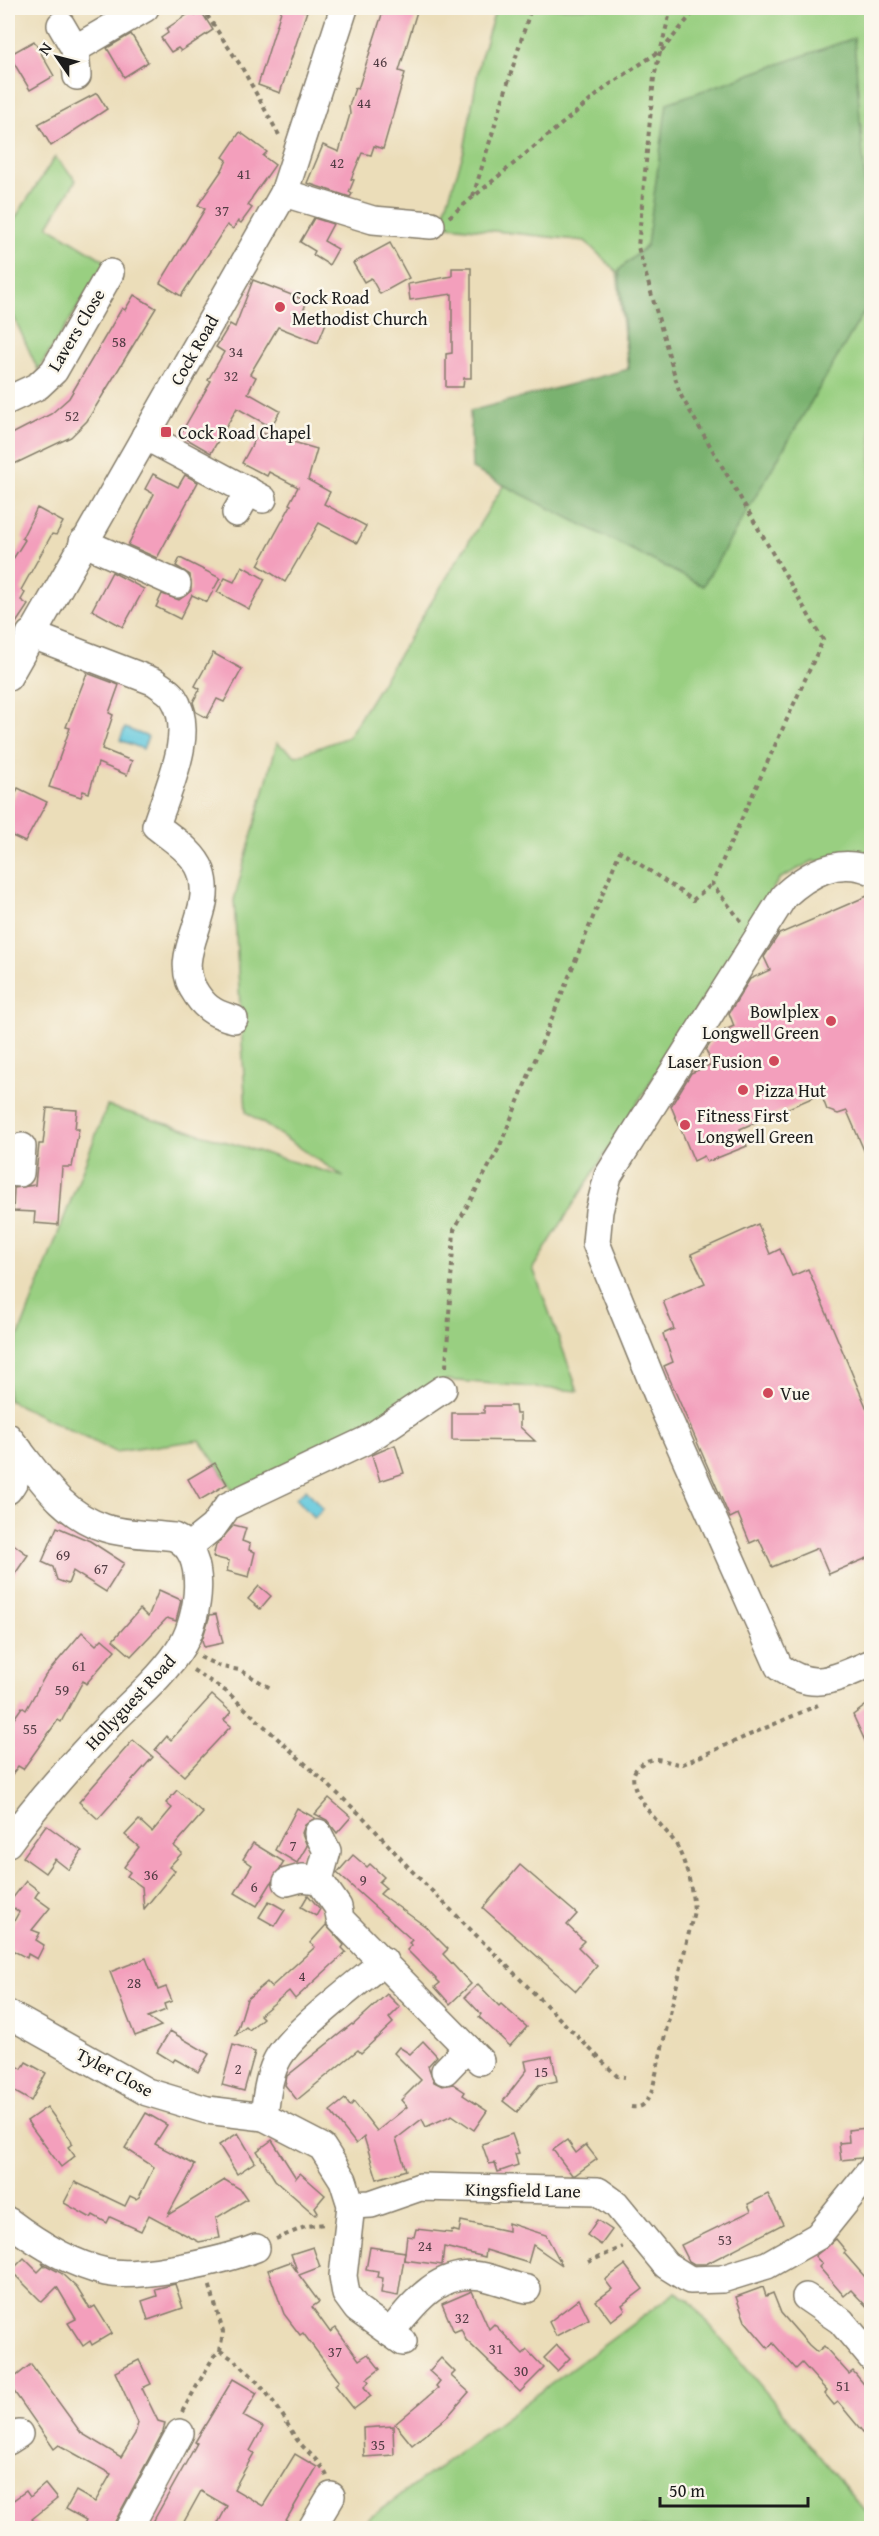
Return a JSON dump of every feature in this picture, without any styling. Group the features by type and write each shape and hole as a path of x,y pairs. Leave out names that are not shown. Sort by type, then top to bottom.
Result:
{"street":[{"path":"75,49 145,8"},
{"name":"Cock Road","path":"8,677 30,634 284,193 344,8"},
{"path":"61,25 75,49 77,76"},
{"path":"284,193 373,220 431,225"},
{"name":"Lavers Close","path":"8,400 38,386 54,371 110,273"},
{"path":"145,436 249,501"},
{"path":"83,543 177,584"},
{"path":"30,634 155,682 173,696 182,716 184,735 156,826 188,851 201,871 202,913 185,967 188,980 210,1010 234,1019"},
{"path":"872,871 829,866 802,879 784,896 608,1176 599,1211 596,1243 659,1398 779,1667 793,1677 811,1683 826,1681 872,1663"},
{"path":"8,1172 20,1173 22,1147"},
{"path":"13,1444 55,1499 72,1513 105,1528 174,1537 188,1547 213,1527 228,1506 367,1440 443,1389"},
{"path":"8,1490 16,1479 21,1463 13,1444"},
{"name":"Hollyguest Road","path":"8,1843 59,1778 149,1685 176,1653 193,1625 198,1579 196,1566 188,1547"},
{"path":"318,1833 327,1851 319,1880"},
{"path":"287,1882 302,1878 319,1880 338,1907 340,1918 473,2054 445,2071"},
{"path":"264,2116 266,2095 276,2062 286,2048 384,1961"},
{"name":"Tyler Close","path":"8,2014 147,2092 207,2110 264,2116 322,2147 344,2180 350,2214 343,2276 346,2294 357,2309 397,2338 422,2294 451,2277 481,2276 527,2289"},
{"name":"Kingsfield Lane","path":"350,2214 420,2187 598,2191 616,2204 666,2265 690,2280 722,2279 767,2265 818,2236 872,2169"},
{"path":"8,2222 43,2247 106,2272 149,2272 229,2258 256,2248"},
{"path":"806,2297 841,2321 872,2358"},
{"path":"129,2529 180,2433"},
{"path":"312,2529 331,2496"}],"path":[{"path":"202,8 241,66 295,164"},
{"path":"473,196 531,8"},
{"path":"443,1389 449,1342 454,1230 499,1148 621,851 693,900 712,884 823,640 680,394 638,247 654,77 663,49 671,8"},
{"path":"431,225 440,225 609,85 663,49 697,8"},
{"path":"712,884 755,939"},
{"path":"176,1653 221,1667 240,1670 272,1689"},
{"path":"176,1653 227,1692 363,1818 411,1870 617,2076 625,2077"},
{"path":"631,2107 639,2109 645,2105 651,2091 694,1911 692,1888 686,1867 674,1842 642,1803 634,1786 635,1774 640,1764 650,1760 661,1759 683,1764 821,1704"},
{"path":"256,2248 307,2226 350,2214"},
{"path":"588,2262 618,2250 641,2235"},
{"path":"180,2433 181,2414 214,2356 220,2351 223,2332 204,2263"},
{"path":"220,2351 233,2358 249,2374 280,2411 298,2440 323,2466 327,2476 324,2492 331,2496"}],"green space":[{"path":"496,8 871,8 871,862 813,861 779,879 533,1268 578,1391 446,1380 241,1502 200,1440 115,1452 8,1400 8,1364 107,1106 344,1177 246,1112 234,900 277,743 296,756 348,737 523,454 628,369 617,272 585,241 440,225 464,151 480,60"},
{"path":"854,38 871,263 871,300 703,586 472,469 470,411 629,369 619,270 647,245 667,103"},
{"path":"55,157 76,180 48,226 107,262 38,370 8,304 8,229"},
{"path":"676,2292 689,2300 871,2518 871,2528 356,2528"}],"water":[{"path":"125,728 148,737 143,749 120,740"},
{"path":"306,1489 323,1509 314,1518 296,1498"}],"building":[{"path":"282,8 307,11 280,93 258,85"},
{"path":"384,8 418,8 399,71 405,73 383,149 374,146 371,155 362,153 351,179 354,180 349,192 352,194 350,197 307,183 323,145 339,152 350,114 349,106 355,88 358,89"},
{"path":"193,11 196,15 201,11 213,30 181,51 178,48 171,52 161,38 168,33 166,29"},
{"path":"131,34 148,62 124,77 107,48"},
{"path":"34,41 54,76 30,90 9,55"},
{"path":"97,93 107,109 51,146 38,124"},
{"path":"240,132 267,152 263,156 275,165 248,205 252,208 241,223 238,221 233,229 227,225 181,296 160,283 205,209 198,205 222,170 227,160 223,157"},
{"path":"314,218 333,224 324,241 338,249 329,265 313,255 315,251 300,242"},
{"path":"390,243 409,278 380,294 371,278 364,282 353,263"},
{"path":"452,268 471,268 471,378 464,378 463,387 446,387 446,354 452,353 452,294 410,300 408,284 452,276"},
{"path":"253,280 307,301 302,314 326,323 318,343 278,327 250,374 256,377 248,393 280,411 271,427 237,408 211,453 180,435 211,381 208,380 224,352 216,347 230,324 235,327"},
{"path":"134,295 156,308 87,421 71,437 8,467 8,436 51,414 69,398 122,308 125,310"},
{"path":"259,432 317,449 308,480 330,492 324,504 366,526 357,543 319,523 285,582 258,565 291,505 289,504 298,487 269,472 267,476 242,463"},
{"path":"153,474 178,487 185,475 198,482 157,558 128,545 154,494 145,489"},
{"path":"37,508 63,522 56,535 52,534 21,590 25,593 21,600 28,605 8,635 8,567 25,540 22,538"},
{"path":"180,558 220,578 207,602 192,595 180,619 156,607 162,594 179,600 191,591 190,575 176,566"},
{"path":"242,566 265,579 249,609 217,592 225,578 234,582"},
{"path":"112,572 144,589 123,627 92,610"},
{"path":"213,653 242,669 224,702 217,699 207,718 196,712 193,702 200,689 195,686"},
{"path":"87,673 119,685 109,713 113,715 102,749 132,761 127,775 98,763 89,793 83,791 81,797 49,787 70,728 66,727"},
{"path":"18,788 47,802 25,842 8,834 8,810"},
{"path":"872,894 872,1169 847,1111 838,1114 827,1110 821,1094 740,1129 747,1146 707,1162 704,1156 694,1161 671,1106 691,1073 712,1064 706,1050 716,1034 734,1026 729,1013 750,979 770,970 764,957 779,934"},
{"path":"47,1108 77,1110 75,1129 79,1129 72,1167 62,1167 58,1225 34,1223 35,1212 13,1211 14,1188 35,1185 39,1144 43,1144"},
{"name":"Vue","path":"758,1224 770,1254 780,1249 792,1276 808,1269 872,1421 872,1556 829,1574 818,1548 772,1567 759,1539 750,1543 738,1514 730,1518 664,1366 673,1362 663,1334 674,1329 663,1301 705,1283 691,1254"},
{"path":"484,1406 515,1406 516,1414 520,1414 520,1427 535,1441 452,1440 452,1413 484,1413"},
{"path":"395,1445 404,1473 380,1481 372,1455"},
{"path":"215,1463 227,1484 200,1500 188,1479"},
{"path":"234,1525 246,1528 242,1541 250,1544 249,1550 255,1552 249,1577 227,1571 229,1561 213,1557 216,1545"},
{"path":"57,1527 90,1541 124,1563 106,1592 73,1571 68,1584 57,1580 53,1567 42,1562"},
{"path":"8,1540 28,1555 8,1584"},
{"path":"259,1586 271,1596 260,1609 248,1599"},
{"path":"159,1590 181,1600 176,1621 167,1618 131,1656 113,1640 140,1609 148,1617"},
{"path":"216,1614 223,1643 204,1647 202,1640 210,1615"},
{"path":"82,1632 96,1645 102,1639 115,1650 86,1684 83,1681 61,1722 58,1720 23,1769 18,1766 8,1780 8,1727 22,1707 26,1710 45,1676"},
{"path":"212,1695 231,1712 224,1720 231,1726 184,1776 155,1750 167,1736 171,1740"},
{"path":"872,1701 872,1756 853,1715"},
{"path":"133,1740 153,1757 98,1819 79,1802"},
{"path":"177,1790 203,1813 174,1846 182,1853 169,1867 175,1871 144,1909 142,1887 127,1876 130,1872 124,1867 139,1847 125,1835 139,1820 152,1832 172,1808 166,1803"},
{"path":"329,1798 351,1817 337,1833 327,1820 315,1814"},
{"path":"297,1808 315,1818 305,1825 302,1833 307,1846 297,1863 275,1850"},
{"path":"46,1825 82,1851 69,1870 55,1859 45,1873 23,1857"},
{"path":"253,1843 284,1862 257,1906 235,1893 252,1865 243,1859"},
{"path":"353,1855 367,1867 370,1864 384,1877 379,1882 386,1888 380,1894 425,1926 448,1949 443,1954 471,1984 450,2004 435,1987 440,1983 407,1950 412,1945 409,1943 412,1940 337,1873"},
{"path":"520,1865 577,1914 567,1925 584,1941 578,1947 597,1966 576,1991 483,1908"},
{"path":"26,1881 39,1891 35,1897 50,1908 32,1930 40,1933 36,1940 44,1945 37,1959 28,1954 27,1958 8,1948 8,1932 19,1912 8,1904"},
{"path":"308,1895 320,1909 316,1916 301,1907"},
{"path":"269,1901 285,1910 275,1926 259,1917"},
{"path":"326,1925 344,1945 342,1948 346,1952 295,1999 289,1991 260,2015 263,2018 249,2030 246,2027 236,2035 247,1999 267,1982 271,1987 315,1947 310,1943"},
{"path":"146,1958 158,1990 166,1987 172,2001 164,2004 166,2010 148,2017 161,2026 135,2036 110,1972"},
{"path":"478,1984 499,2006 501,2004 527,2027 510,2046 479,2017 481,2014 465,1997"},
{"path":"387,1994 400,2007 389,2018 393,2023 361,2053 358,2050 297,2100 285,2085 287,2076 353,2025"},
{"path":"170,2031 209,2054 198,2072 175,2059 173,2062 157,2052"},
{"path":"423,2041 437,2056 428,2066 434,2082 442,2086 453,2084 465,2092 463,2095 487,2111 474,2130 452,2115 426,2127 422,2119 396,2139 406,2170 377,2179 364,2137 356,2144 330,2111 345,2099 350,2106 354,2102 377,2131 407,2107 401,2100 421,2080 394,2053 399,2047 410,2054"},
{"path":"233,2045 255,2052 244,2091 222,2085"},
{"path":"552,2056 557,2081 539,2085 517,2112 503,2101 527,2070 525,2061"},
{"path":"26,2062 46,2073 31,2101 8,2088 8,2074 13,2064 22,2069"},
{"path":"47,2107 71,2140 72,2144 68,2147 75,2156 61,2167 27,2121"},
{"path":"146,2113 167,2125 155,2144 195,2165 168,2215 225,2180 240,2189 247,2199 216,2218 220,2238 199,2242 149,2215 141,2231 110,2217 107,2223 93,2215 91,2218 64,2203 75,2182 125,2206 130,2196 136,2199 139,2197 154,2167 125,2148"},
{"path":"867,2128 869,2149 865,2149 866,2155 861,2158 841,2160 839,2143 849,2142 848,2130"},
{"path":"238,2133 255,2162 237,2174 219,2145"},
{"path":"512,2134 519,2153 515,2154 518,2165 498,2172 495,2163 489,2164 482,2144"},
{"path":"272,2140 296,2178 300,2173 325,2195 315,2207 318,2212 315,2215 275,2180 257,2151"},
{"path":"567,2140 576,2153 586,2145 597,2159 575,2175 572,2175 553,2150"},
{"path":"768,2194 783,2224 706,2264 694,2264 689,2261 681,2245 751,2211 748,2204"},
{"path":"597,2220 612,2230 601,2245 587,2235"},
{"path":"461,2221 508,2231 508,2223 546,2235 562,2265 533,2245 528,2263 486,2250 485,2257 444,2247 442,2265 404,2260 407,2236 414,2237 416,2229 459,2232"},
{"path":"836,2239 846,2251 844,2253 872,2285 872,2312 851,2290 844,2296 819,2267 822,2264 815,2256"},
{"path":"313,2247 320,2267 299,2275 319,2302 312,2307 330,2332 336,2328 359,2360 368,2354 380,2369 367,2379 369,2382 364,2387 371,2396 354,2409 335,2385 339,2381 303,2333 300,2335 284,2314 268,2270 290,2262 298,2273 291,2254"},
{"path":"370,2247 405,2252 398,2296 381,2293 383,2278 377,2277 378,2272 366,2270"},
{"path":"24,2258 38,2272 44,2266 42,2263 61,2273 77,2288 90,2309 95,2306 112,2333 92,2345 90,2341 83,2346 68,2323 76,2319 57,2287 42,2302 11,2271"},
{"path":"625,2265 643,2289 622,2305 625,2310 611,2321 596,2301 612,2289 605,2280"},
{"path":"175,2284 183,2308 148,2320 142,2301 157,2296 155,2289"},
{"path":"763,2287 766,2296 773,2293 781,2313 809,2345 817,2352 824,2346 849,2374 853,2371 872,2394 872,2443 838,2402 834,2405 825,2394 827,2391 802,2363 796,2369 773,2343 768,2348 745,2321 736,2297"},
{"path":"472,2291 489,2329 494,2324 523,2354 527,2350 544,2368 520,2392 466,2340 461,2329 454,2332 442,2304"},
{"path":"579,2299 589,2319 556,2336 549,2322"},
{"path":"557,2345 570,2358 557,2371 544,2358"},
{"path":"441,2358 455,2372 451,2376 469,2392 448,2416 412,2445 395,2424 438,2388 436,2386 440,2381 429,2371"},
{"path":"139,2360 151,2384 142,2388 158,2421 165,2423 163,2432 111,2529 81,2529 86,2520 66,2509 76,2491 95,2502 111,2474 59,2445 54,2449 8,2383 31,2364 81,2433 121,2457 135,2434 138,2423 115,2372"},
{"path":"233,2379 257,2393 243,2416 263,2427 250,2451 254,2453 234,2489 263,2506 295,2454 317,2467 281,2529 215,2529 227,2506 201,2491 180,2529 149,2529 197,2443 195,2442"},
{"path":"393,2426 394,2455 364,2457 363,2428"},
{"path":"45,2484 57,2499 32,2519 41,2529 8,2529 8,2504 26,2491 30,2497"}],"place":[{"name":"Cock Road Methodist Church","path":"280,307"},
{"name":"Cock Road Chapel","path":"166,432"},
{"name":"Bowlplex Longwell Green","path":"831,1021"},
{"name":"Laser Fusion","path":"774,1061"},
{"name":"Pizza Hut","path":"743,1090"},
{"name":"Fitness First Longwell Green","path":"685,1125"},
{"name":"Vue","path":"768,1393"}]}
